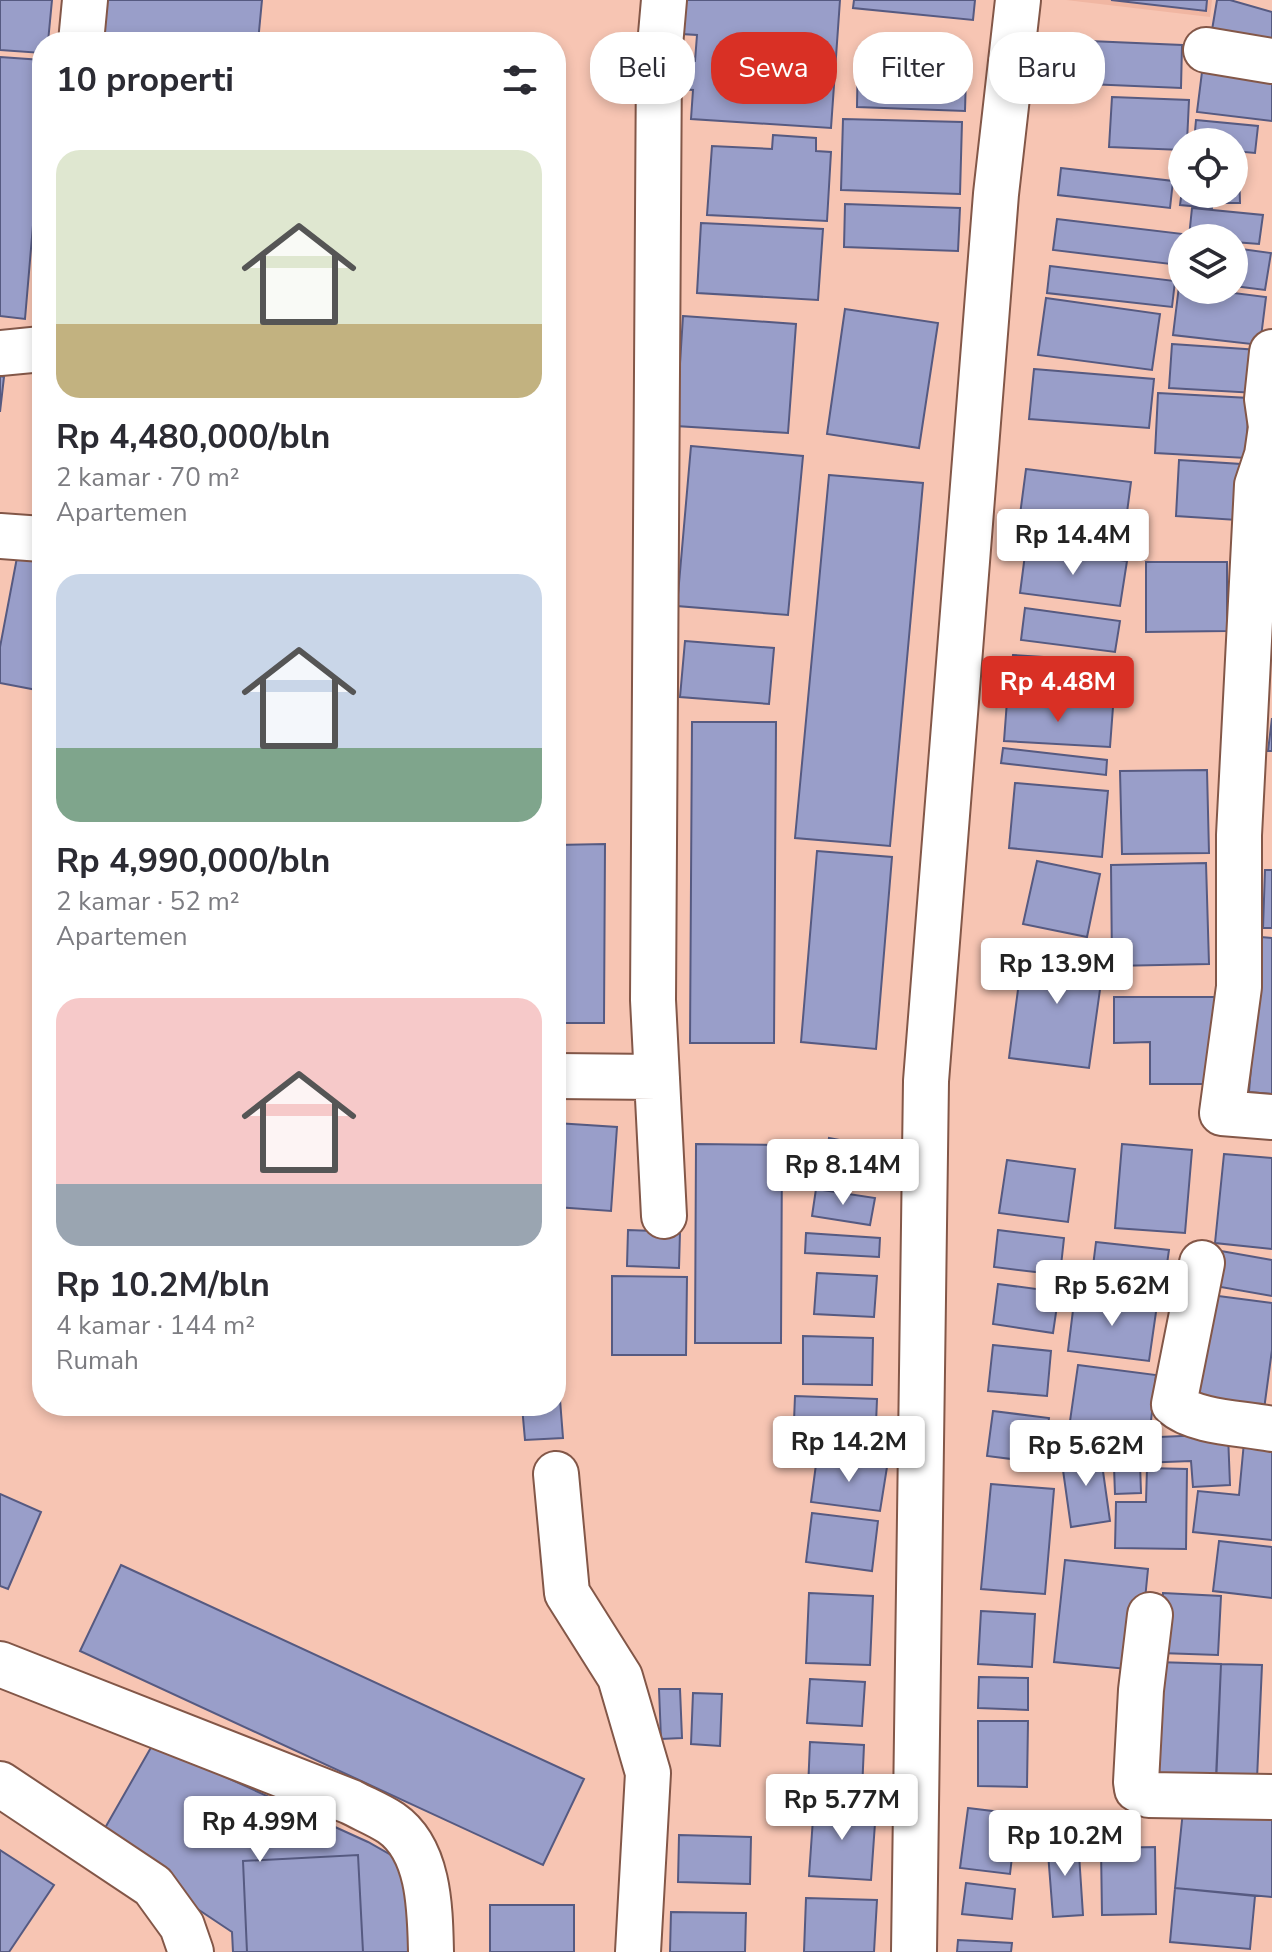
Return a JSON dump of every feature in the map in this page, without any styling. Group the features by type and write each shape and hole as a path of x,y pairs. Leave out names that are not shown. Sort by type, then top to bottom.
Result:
{"street":[{"path":"82,32 85,0"},
{"path":"664,0 659,57 653,988 664,1216"},
{"path":"914,1952 926,1081 995,210 1018,0"},
{"path":"1206,50 1272,61"},
{"path":"0,353 32,350"},
{"path":"1272,352 1267,399 1271,427 1267,455 1257,485 1241,787 1239,987 1222,1113 1272,1117"},
{"path":"0,536 32,538"},
{"path":"566,1076 657,1077"},
{"path":"1202,1263 1174,1404 1180,1410 1202,1418 1272,1429"},
{"path":"556,1474 567,1593 620,1677 648,1773 638,1952"},
{"path":"1150,1615 1141,1690 1137,1789 1149,1795 1272,1797"},
{"path":"0,1664 351,1802 393,1824 414,1849 424,1876 431,1952"},
{"path":"0,1784 153,1886 182,1926 191,1952"}],"shaded area":[{"path":"1066,0 1212,0 1210,17"}],"building":[{"path":"0,0 52,0 49,32 32,32 32,52 0,50"},
{"path":"106,0 262,0 259,32 102,32"},
{"path":"668,0 840,0 837,43 837,32 711,32 711,104 833,104 831,128 691,119 692,104 695,104 697,35 695,32 665,32"},
{"path":"854,0 975,0 973,20 853,8"},
{"path":"1111,0 1207,0 1206,11"},
{"path":"1217,0 1230,0 1272,12 1272,46 1211,36"},
{"path":"1105,42 1182,45 1181,88 1105,85"},
{"path":"0,57 32,59 32,237 25,319 0,316"},
{"path":"1203,64 1272,72 1272,121 1197,112"},
{"path":"1112,97 1189,100 1188,128 1168,128 1168,149 1109,147"},
{"path":"857,104 965,104 965,111 857,107"},
{"path":"843,119 962,122 960,194 841,190"},
{"path":"1196,120 1258,126 1255,153 1248,152 1248,128 1195,128"},
{"path":"773,135 816,138 816,151 831,152 827,221 707,215 712,146 772,149"},
{"path":"1061,168 1168,180 1168,208 1058,195"},
{"path":"845,204 960,208 958,251 844,247"},
{"path":"1192,208 1263,215 1259,244 1248,243 1248,224 1190,224"},
{"path":"1057,219 1168,232 1168,264 1053,250"},
{"path":"701,223 823,229 818,300 697,293"},
{"path":"1248,250 1271,253 1265,290 1248,288"},
{"path":"1050,266 1168,280 1168,304 1172,304 1172,307 1047,293"},
{"path":"1248,295 1266,297 1260,345 1173,335 1177,304 1248,304"},
{"path":"1046,298 1160,314 1152,370 1038,355"},
{"path":"845,309 938,323 919,448 827,434"},
{"path":"683,316 796,324 788,433 676,426"},
{"path":"1172,344 1259,350 1256,393 1169,388"},
{"path":"1034,369 1154,379 1149,428 1029,419"},
{"path":"0,376 4,377 0,412"},
{"path":"1158,393 1249,398 1246,458 1155,453"},
{"path":"691,446 803,456 788,615 677,606"},
{"path":"1179,460 1241,464 1237,520 1176,516"},
{"path":"1026,469 1131,482 1123,543 1018,530"},
{"path":"829,475 923,483 890,846 795,838"},
{"path":"19,547 32,549 32,689 0,683 0,647"},
{"path":"1026,547 1127,561 1120,606 1020,593"},
{"path":"1146,562 1227,562 1227,631 1146,632"},
{"path":"1025,608 1120,621 1115,652 1021,640"},
{"path":"685,641 774,648 769,704 680,697"},
{"path":"1013,655 1121,662 1118,699 1010,691"},
{"path":"1007,701 1113,707 1110,747 1004,741"},
{"path":"1272,718 1272,751 1268,751"},
{"path":"692,722 776,722 774,1043 690,1043"},
{"path":"1003,748 1107,760 1106,775 1001,763"},
{"path":"1207,770 1209,853 1122,854 1120,771"},
{"path":"1015,783 1108,791 1102,857 1009,848"},
{"path":"605,844 604,1023 566,1023 566,845"},
{"path":"817,851 892,857 876,1049 801,1042"},
{"path":"1037,861 1100,874 1087,937 1023,924"},
{"path":"1206,863 1209,964 1112,966 1111,865"},
{"path":"1265,870 1272,870 1272,928 1263,928"},
{"path":"1261,937 1272,938 1272,1094 1249,1092"},
{"path":"1024,944 1105,954 1089,1068 1009,1058"},
{"path":"1114,997 1218,997 1218,1084 1150,1084 1150,1042 1114,1043"},
{"path":"566,1124 617,1127 611,1211 566,1208"},
{"path":"829,1138 887,1149 881,1187 822,1177"},
{"path":"696,1144 782,1145 781,1343 695,1343"},
{"path":"1122,1144 1192,1150 1185,1233 1115,1228"},
{"path":"1224,1154 1272,1158 1272,1249 1215,1243"},
{"path":"1007,1160 1075,1169 1068,1222 999,1213"},
{"path":"816,1189 875,1198 870,1225 812,1216"},
{"path":"628,1230 680,1232 679,1268 627,1266"},
{"path":"998,1230 1064,1238 1060,1275 994,1267"},
{"path":"806,1233 880,1238 879,1257 805,1253"},
{"path":"1096,1242 1169,1250 1162,1299 1090,1290"},
{"path":"1221,1251 1272,1260 1272,1296 1215,1286"},
{"path":"817,1273 877,1276 874,1317 814,1314"},
{"path":"612,1276 687,1277 686,1355 612,1355"},
{"path":"998,1284 1059,1292 1053,1333 993,1324"},
{"path":"1075,1294 1157,1305 1149,1361 1068,1351"},
{"path":"1203,1294 1272,1303 1272,1350 1263,1417 1188,1406"},
{"path":"803,1336 873,1338 872,1385 803,1384"},
{"path":"993,1345 1051,1351 1047,1396 988,1391"},
{"path":"1078,1365 1156,1375 1150,1430 1070,1421"},
{"path":"795,1396 877,1399 875,1449 793,1446"},
{"path":"993,1411 1049,1418 1043,1463 987,1456"},
{"path":"523,1416 561,1416 563,1438 525,1440"},
{"path":"1228,1434 1230,1485 1193,1487 1191,1461 1140,1463 1141,1493 1115,1494 1113,1439"},
{"path":"1244,1442 1272,1445 1272,1540 1193,1532 1198,1491 1239,1495"},
{"path":"1100,1450 1110,1521 1071,1527 1061,1456"},
{"path":"817,1457 887,1467 880,1511 811,1502"},
{"path":"1147,1468 1187,1469 1186,1549 1115,1548 1116,1502 1146,1502"},
{"path":"991,1484 1054,1489 1045,1594 981,1589"},
{"path":"0,1494 41,1512 8,1589 0,1586"},
{"path":"812,1513 878,1521 872,1571 806,1562"},
{"path":"1219,1541 1272,1547 1272,1598 1213,1591"},
{"path":"1065,1560 1148,1569 1138,1670 1054,1662"},
{"path":"121,1565 584,1779 543,1865 80,1651"},
{"path":"809,1593 873,1596 870,1665 806,1663"},
{"path":"1163,1593 1221,1596 1218,1655 1160,1653"},
{"path":"981,1611 1035,1614 1032,1667 978,1664"},
{"path":"1156,1662 1221,1664 1216,1785 1152,1782"},
{"path":"1221,1664 1262,1665 1257,1779 1216,1777"},
{"path":"979,1677 1028,1678 1028,1710 978,1708"},
{"path":"810,1679 865,1682 862,1726 807,1723"},
{"path":"659,1689 680,1689 682,1738 661,1739"},
{"path":"693,1693 722,1694 720,1746 691,1744"},
{"path":"978,1721 1028,1721 1027,1787 978,1786"},
{"path":"810,1742 864,1745 862,1791 808,1789"},
{"path":"153,1744 368,1842 398,1859 415,1894 417,1952 233,1952 232,1932 97,1842"},
{"path":"1184,1801 1272,1809 1272,1897 1175,1888"},
{"path":"814,1804 876,1809 871,1880 809,1876"},
{"path":"968,1808 1017,1814 1010,1874 960,1868"},
{"path":"679,1835 751,1837 750,1884 678,1882"},
{"path":"1078,1839 1083,1915 1053,1917 1047,1840"},
{"path":"1155,1847 1156,1914 1102,1915 1101,1848"},
{"path":"0,1850 54,1885 9,1952 0,1952"},
{"path":"358,1855 363,1952 247,1952 243,1861"},
{"path":"966,1883 1015,1889 1012,1919 962,1914"},
{"path":"1175,1888 1255,1896 1250,1949 1170,1942"},
{"path":"806,1898 877,1900 874,1952 804,1952"},
{"path":"490,1905 574,1905 574,1952 490,1952"},
{"path":"671,1912 746,1913 745,1952 670,1952"},
{"path":"958,1940 1012,1943 1011,1952 957,1952"}]}
